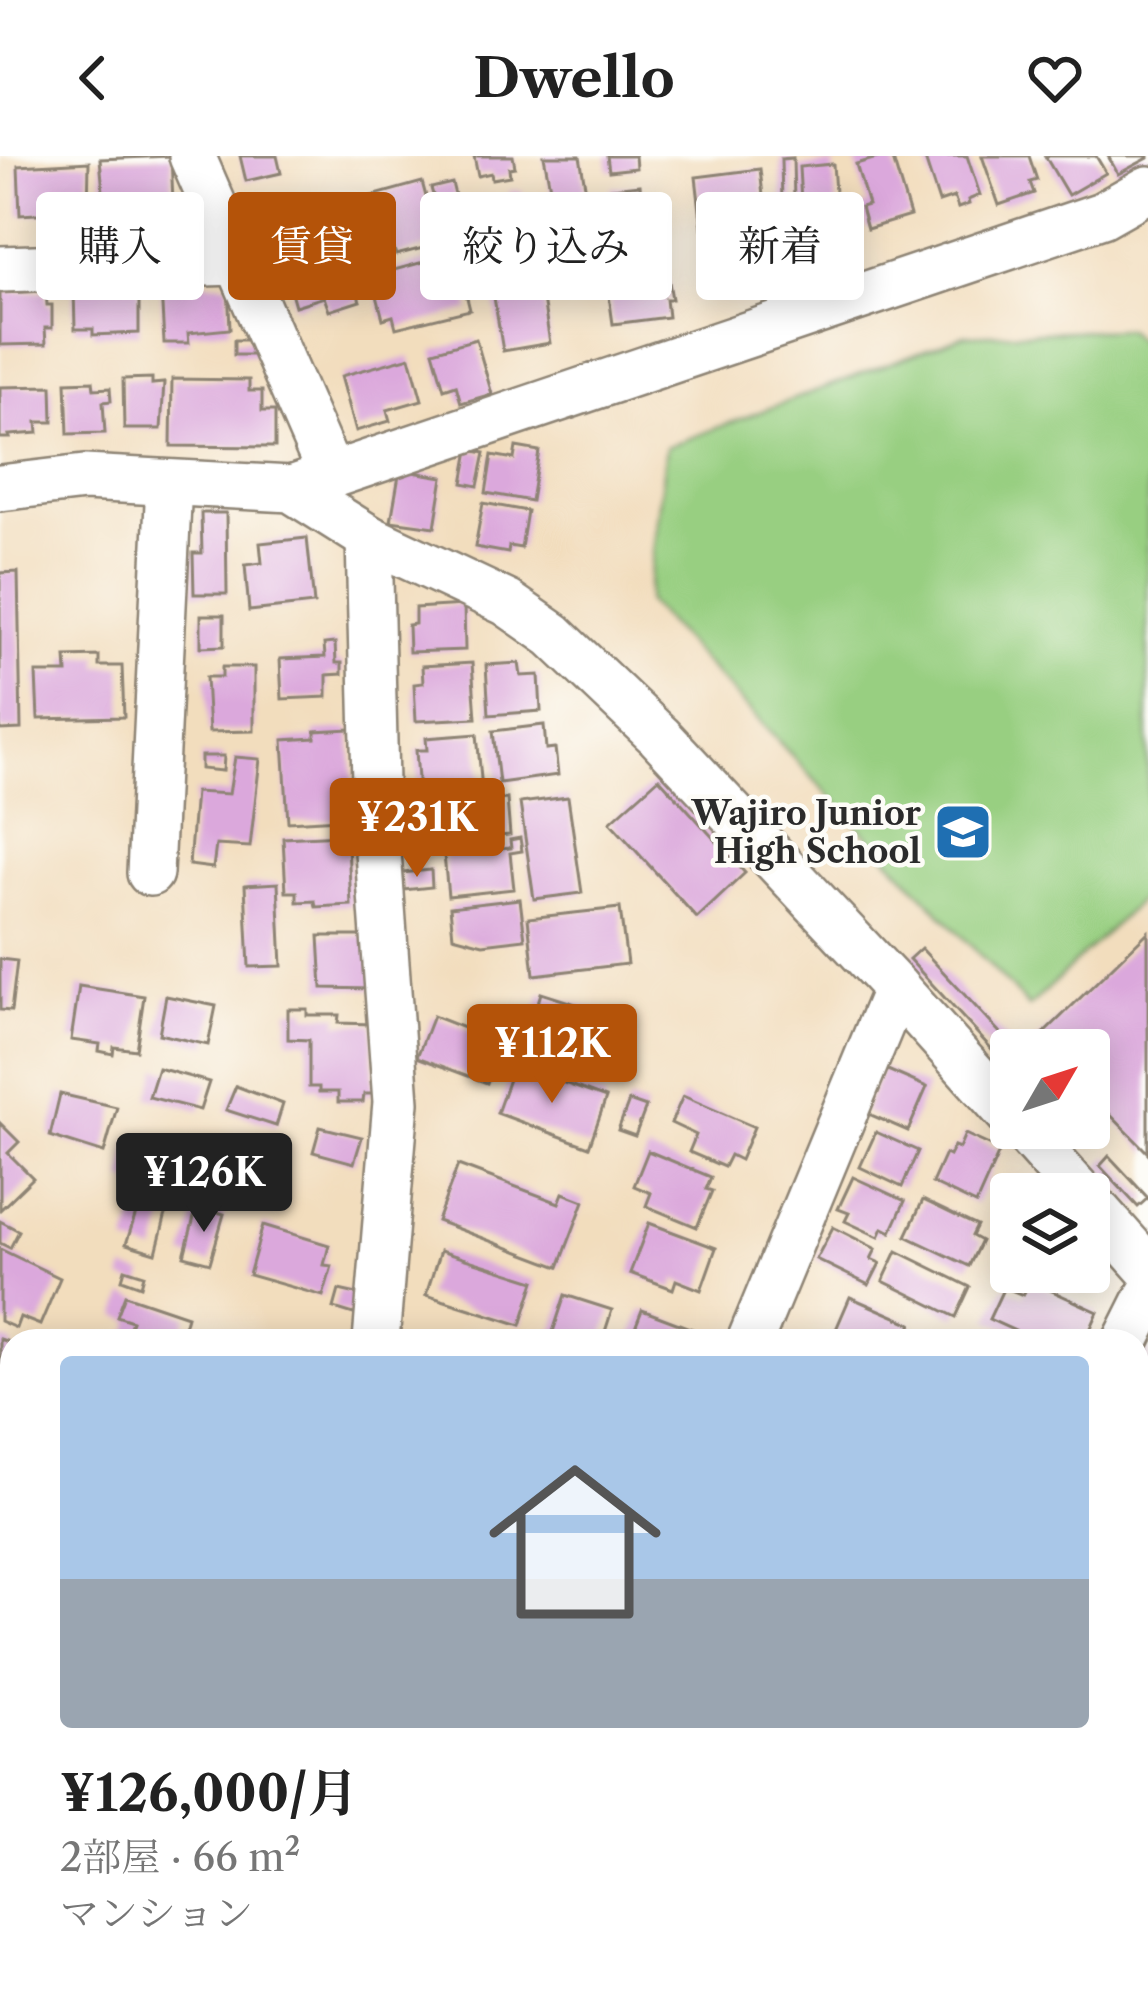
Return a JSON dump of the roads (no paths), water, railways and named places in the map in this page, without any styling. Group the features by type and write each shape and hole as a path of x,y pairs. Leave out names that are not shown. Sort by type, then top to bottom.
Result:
{"street":[{"path":"193,156 228,238"},
{"path":"0,488 84,478 311,482 1102,215 1148,188"},
{"path":"0,268 228,262"},
{"path":"251,300 311,482 369,538 507,603 554,635 659,736 990,1093"},
{"path":"150,873 169,483"},
{"path":"369,538 376,824 396,1102 377,1329"},
{"path":"755,1329 896,988"},
{"path":"1041,1149 1063,1173"},
{"path":"1110,1225 1148,1268"},
{"path":"1132,1329 1148,1297"}],"place":[{"name":"Wajiro Junior High School","path":"963,832"}]}
